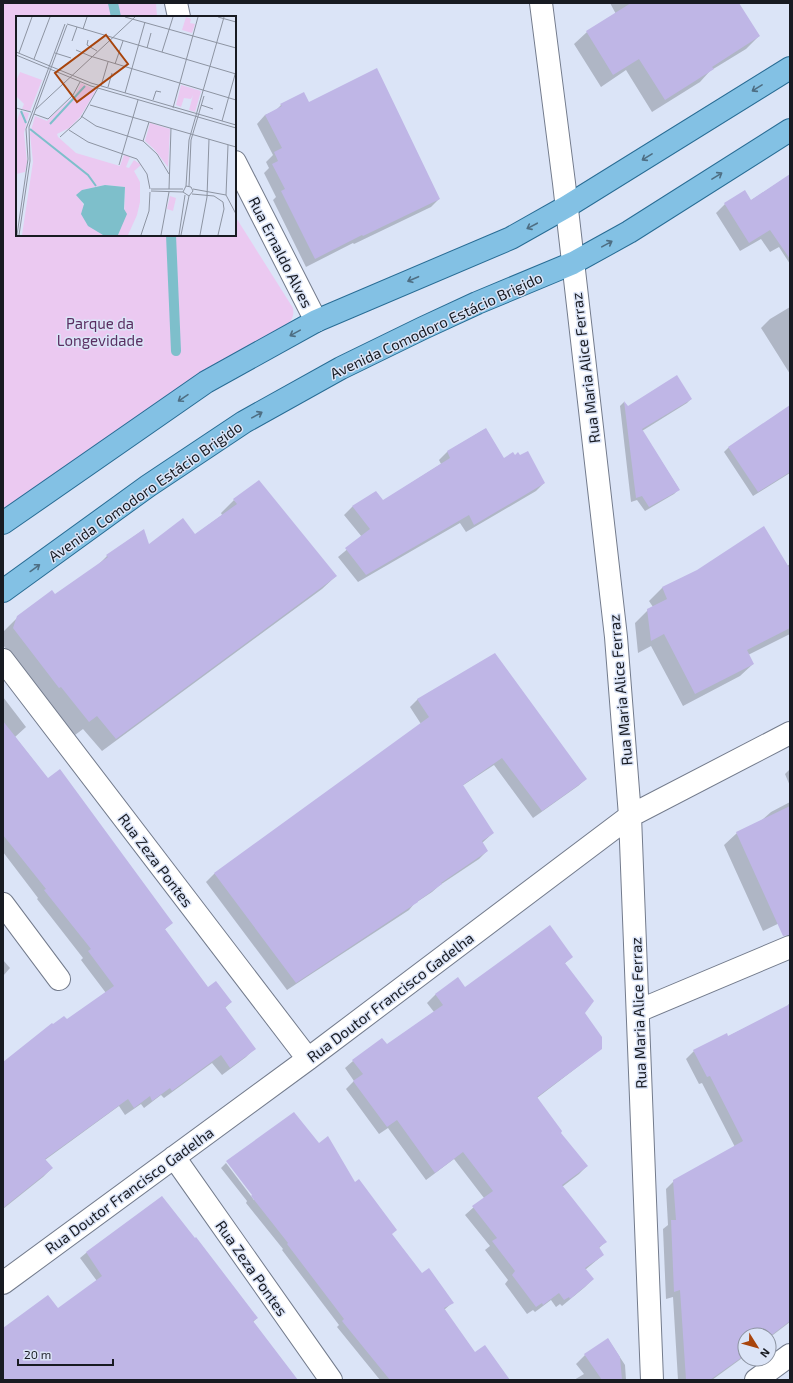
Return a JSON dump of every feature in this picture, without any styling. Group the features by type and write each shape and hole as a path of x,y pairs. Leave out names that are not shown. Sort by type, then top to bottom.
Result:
{"main road":[{"path":"3,523 206,382 316,321 510,238 566,207 790,68"},
{"name":"Avenida Comodoro Estácio Brigido","path":"3,591 148,486 244,422 340,368 477,303 573,263 629,232 790,130"}],"street":[{"path":"176,3 179,16"},
{"name":"Rua Maria Alice Ferraz","path":"541,3 573,263 616,637 630,816 652,1380"},
{"name":"Rua Ernaldo Alves","path":"236,164 316,321"},
{"name":"Rua Zeza Pontes","path":"3,660 308,1059"},
{"name":"Rua Doutor Francisco Gadelha","path":"3,1283 308,1059 630,816 790,733"},
{"path":"3,904 59,979"},
{"path":"638,1011 790,947"},
{"name":"Rua Zeza Pontes","path":"174,1157 331,1380"},
{"path":"756,1380 787,1364"}],"green space":[{"name":"Parque da Longevidade","path":"3,3 156,3 157,16 16,16 16,236 236,236 236,218 293,308 292,318 288,324 3,514"}],"building":[{"path":"631,3 739,3 760,36 712,67 714,69 665,100 639,59 613,75 586,31"},
{"path":"377,68 440,199 363,236 362,235 315,259 281,191 285,189 272,164 278,161 274,152 282,148 265,115 282,106 280,104 304,92 309,102"},
{"path":"790,174 790,259 770,230 749,243 724,203 745,190 751,200"},
{"path":"677,375 692,399 642,429 680,490 649,507 642,496 636,498 624,401 628,406"},
{"path":"790,405 790,472 758,492 728,447"},
{"path":"486,428 504,458 513,452 515,455 518,452 520,455 528,451 545,483 474,525 469,515 366,575 345,548 370,529 352,506 376,491 383,500 450,458 447,451"},
{"path":"259,480 337,576 116,739 97,716 89,722 61,687 59,688 13,628 17,616 52,590 55,594 108,557 106,555 144,529 149,544 183,518 195,534 237,504 233,499"},
{"path":"764,526 790,569 790,628 747,650 754,664 695,694 664,634 651,641 647,609 667,599 662,587 697,570"},
{"path":"495,653 587,779 542,811 502,758 463,785 494,833 482,841 488,851 441,883 442,884 418,902 296,983 214,873 429,717 417,699"},
{"path":"3,721 48,778 60,769 173,923 165,929 208,987 216,981 232,1002 225,1007 256,1049 230,1068 221,1055 172,1091 170,1088 152,1101 150,1096 134,1108 128,1099 45,1159 53,1168 3,1208 3,1062 52,1023 53,1024 64,1016 67,1019 114,986 88,951 91,949 3,835"},
{"path":"790,806 790,935 783,936 736,832"},
{"path":"550,925 573,957 565,963 594,1001 585,1013 602,1037 602,1049 537,1097 562,1131 561,1133 588,1166 562,1185 607,1242 599,1247 604,1255 585,1268 594,1279 570,1299 569,1297 564,1300 559,1293 543,1305 542,1303 536,1307 512,1275 515,1271 492,1241 497,1238 472,1206 493,1191 463,1152 435,1173 397,1120 387,1127 353,1081 363,1074 352,1060 382,1038 387,1044 443,1005 435,994 458,977 465,987"},
{"path":"790,1004 790,1321 777,1331 777,1327 737,1327 737,1361 710,1380 686,1380 680,1290 674,1292 671,1220 676,1220 673,1180 743,1141 710,1076 707,1077 693,1050 727,1033 728,1036"},
{"path":"294,1112 319,1143 328,1136 355,1182 359,1179 397,1230 392,1234 422,1273 429,1268 454,1303 444,1308 475,1352 485,1345 510,1380 390,1380 342,1321 344,1319 226,1161"},
{"path":"162,1196 195,1238 196,1237 258,1318 253,1321 298,1380 3,1380 3,1328 48,1295 58,1308 102,1276 86,1252"},
{"path":"608,1338 620,1357 622,1380 602,1380 584,1354"}],"waterway":[{"path":"113,3 116,16"},
{"path":"171,236 176,351"}]}
